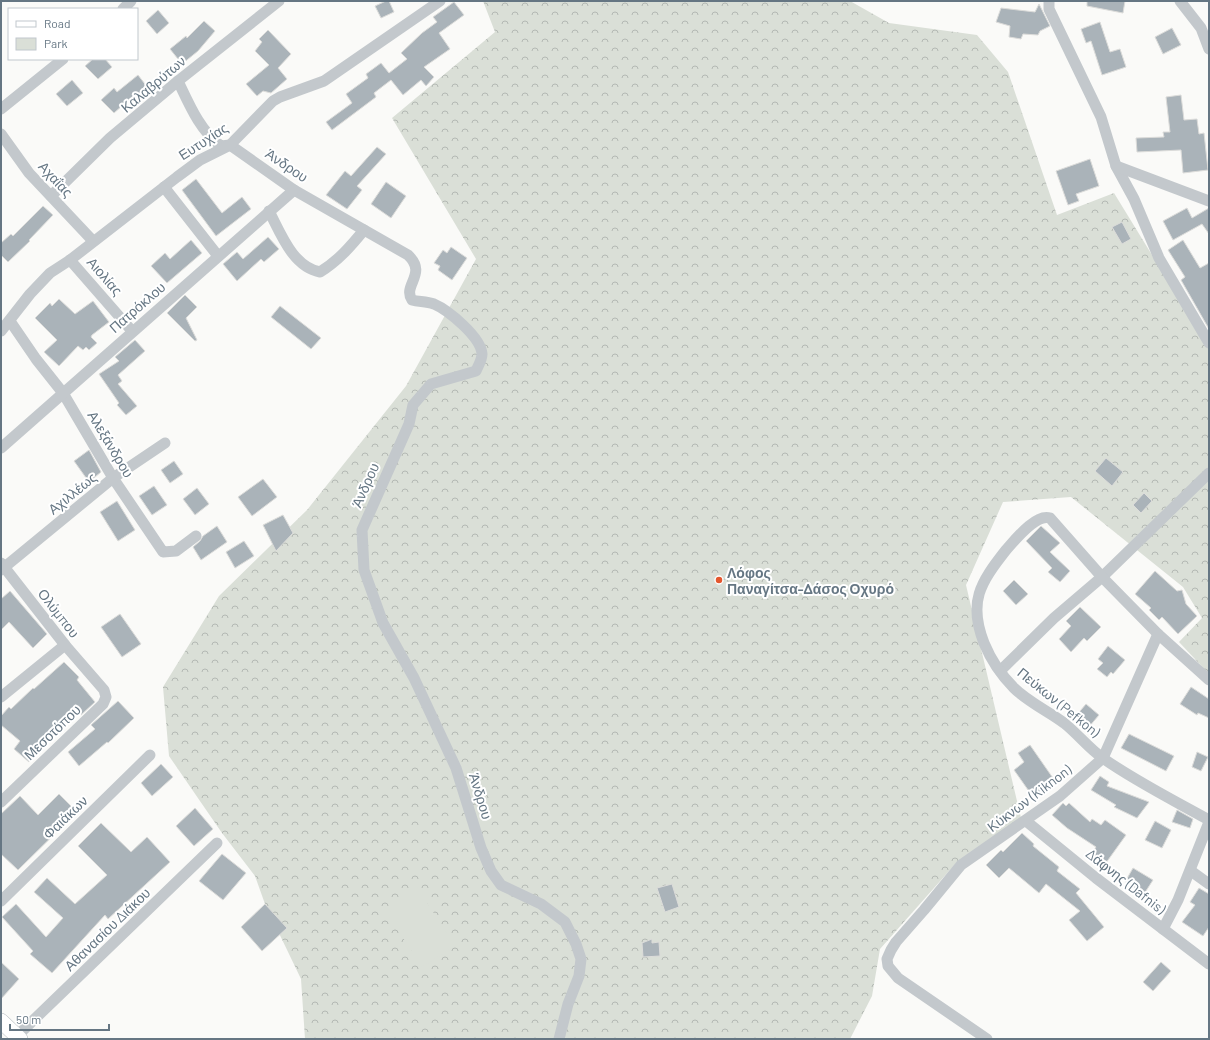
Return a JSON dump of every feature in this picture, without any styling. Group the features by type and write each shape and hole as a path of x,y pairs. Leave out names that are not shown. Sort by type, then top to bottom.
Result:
{"street":[{"path":"123,8 132,1"},
{"name":"Καλαβρύτων","path":"51,196 110,138 178,81 279,1"},
{"name":"Ευτυχίας","path":"1,332 40,282 50,273 70,260 200,160 230,145 274,101 280,97 324,81 440,1"},
{"path":"1050,1 1049,8 1101,118 1116,166 1134,199 1159,258 1209,342"},
{"path":"1180,1 1201,28 1209,49"},
{"path":"1,109 62,60"},
{"name":"Άνδρου","path":"178,81 190,106 209,136 221,146 230,145 294,190 408,255 417,267 410,298 415,301 424,301 433,304 450,313 480,345 482,358 476,371 431,384 413,405 409,424 362,530 364,570 383,623 414,678 456,768 481,848 491,871 500,885 541,904 565,922 576,944 581,959 579,976 568,1004 559,1039"},
{"name":"Αχαΐας","path":"1,134 30,173 93,241"},
{"path":"1116,166 1209,201"},
{"path":"164,187 218,256"},
{"name":"Πατρόκλου","path":"1,448 132,331 294,190"},
{"path":"269,212 285,242 298,260 311,270 320,272 331,266 352,245 364,230"},
{"name":"Αιολίας","path":"70,260 132,331"},
{"name":"Αλεξάνδρου","path":"10,321 36,359 63,393 113,478 163,552 176,551 196,536"},
{"name":"Αχιλλέως","path":"2,567 113,478 164,443"},
{"path":"1000,671 1054,618 1102,577 1209,473"},
{"name":"Πεύκων (Pefkon)","path":"1102,577 1050,518 1041,517 1012,544 989,572 976,602 978,629 991,660 1014,688 1065,724 1103,758 1144,785 1209,821"},
{"name":"Ολύμπου","path":"2,567 65,645 96,680"},
{"path":"1102,577 1158,634 1209,680"},
{"name":"Κύκνων (Kiknon)","path":"987,1039 891,972 887,959 896,942 961,865 1060,796 1103,758 1158,634"},
{"path":"1,697 65,645"},
{"name":"Μεσοτόπου","path":"1,802 103,704 106,693 96,680"},
{"name":"Φαιάκων","path":"1,901 150,755"},
{"name":"Δάφνης (Dafnis)","path":"1026,821 1096,878 1209,964"},
{"path":"1163,929 1191,871 1209,821"},
{"name":"Αθανασίου Διάκου","path":"19,1037 217,843"},
{"path":"1191,871 1209,884"},
{"path":"1,1021 19,1037"}],"green space":[{"path":"483,1 850,1 889,23 977,35 1008,72 1057,215 1114,193 1209,348 1209,674 1179,642 1202,618 1183,587 1071,497 1003,502 966,585 1021,818 957,862 880,949 872,996 850,1039 305,1039 301,979 265,904 255,876 222,833 169,756 163,687 219,596 307,510 406,386 476,259 392,118 495,32"},
{"path":"417,887 455,946 422,967 384,909"}],"building":[{"path":"389,1 394,12 381,18 375,6"},
{"path":"1087,1 1125,1 1123,13 1087,6"},
{"path":"454,2 464,15 439,33 450,49 424,67 434,77 426,86 421,80 403,95 391,80 374,93 376,97 332,130 326,122 352,103 346,94 368,78 366,74 381,63 389,73 407,59 401,53 422,33 437,22 433,17"},
{"path":"1039,4 1050,26 1040,31 1038,35 1023,34 1021,39 1009,37 1010,26 996,22 1001,8 1035,12"},
{"path":"158,10 169,23 157,34 146,21"},
{"path":"204,21 215,31 198,51 182,64 170,49 186,36 187,38"},
{"path":"1100,22 1110,52 1120,49 1126,67 1102,75 1091,41 1086,43 1081,29"},
{"path":"1172,28 1181,45 1163,54 1155,37"},
{"path":"268,30 291,54 278,68 287,79 271,93 263,91 257,96 246,84 269,65 255,51 262,42 259,39"},
{"path":"92,60 106,60 112,67 98,79 85,66"},
{"path":"138,75 148,88 134,99 132,97 114,113 101,100 114,88 117,92"},
{"path":"72,80 83,93 67,106 56,94"},
{"path":"1181,95 1184,120 1197,119 1199,134 1204,133 1208,170 1183,173 1181,150 1137,152 1136,138 1164,137 1163,132 1170,132 1166,97"},
{"path":"377,147 386,154 357,186 362,190 347,209 326,195 345,171 351,176"},
{"path":"1090,159 1099,186 1076,194 1079,201 1068,205 1056,171"},
{"path":"196,179 222,213 242,197 251,209 216,236 182,190"},
{"path":"386,182 406,196 391,218 371,204"},
{"path":"43,206 53,215 29,240 30,241 8,262 1,255 1,243 11,234 13,236"},
{"path":"1187,208 1192,218 1209,208 1209,234 1202,224 1173,240 1163,221"},
{"path":"1122,222 1131,239 1122,244 1112,227"},
{"path":"268,237 279,249 264,262 261,259 237,281 223,264 237,252 243,259"},
{"path":"191,240 202,253 167,283 151,266 165,253 170,259"},
{"path":"1183,240 1200,268 1209,263 1209,329 1181,280 1185,277 1168,250"},
{"path":"451,247 467,258 452,280 438,270 440,266 434,263 443,250 447,253"},
{"path":"185,295 197,307 186,318 197,340 195,341 167,313"},
{"path":"59,299 75,314 93,301 109,322 92,335 91,337 97,343 89,350 86,347 83,350 78,346 59,366 44,352 57,340 35,318 50,303 52,306"},
{"path":"280,306 321,338 311,349 271,317"},
{"path":"135,340 145,351 118,375 122,381 118,384 137,406 126,415 117,405 119,403 99,374 119,361 115,357"},
{"path":"89,450 101,472 89,482 74,461"},
{"path":"1106,458 1123,472 1112,486 1095,471"},
{"path":"174,461 183,474 170,483 161,470"},
{"path":"263,479 277,497 252,516 238,497"},
{"path":"154,486 167,505 152,515 139,496"},
{"path":"197,488 209,504 195,515 183,499"},
{"path":"1144,493 1152,501 1141,513 1133,505"},
{"path":"117,501 135,530 118,541 100,512"},
{"path":"283,515 293,533 276,551 263,525"},
{"path":"217,526 227,542 201,560 193,547 203,536"},
{"path":"1041,526 1060,543 1050,552 1070,571 1060,582 1048,572 1052,568 1026,541"},
{"path":"244,541 254,556 235,568 226,552"},
{"path":"1155,571 1177,591 1182,590 1186,604 1197,616 1178,634 1162,617 1159,620 1149,610 1151,608 1135,594"},
{"path":"1014,580 1028,594 1016,605 1003,591"},
{"path":"10,591 47,634 33,648 9,622 1,630 1,599"},
{"path":"1080,607 1101,627 1087,641 1084,638 1071,652 1059,639 1071,626 1066,621"},
{"path":"120,614 141,644 122,657 101,627"},
{"path":"1108,646 1125,660 1113,674 1111,672 1107,677 1097,669 1103,663 1098,659"},
{"path":"64,662 79,677 77,680 95,702 81,715 79,713 75,716 72,712 43,742 45,744 29,762 14,749 20,741 1,725 1,716 9,707 11,709"},
{"path":"1191,687 1209,699 1209,718 1198,713 1197,715 1180,704"},
{"path":"118,701 134,718 108,743 107,742 79,766 68,752 95,729 91,725"},
{"path":"1086,704 1099,715 1088,728 1075,717"},
{"path":"1129,734 1174,756 1166,771 1121,748"},
{"path":"1030,745 1055,781 1033,797 1014,770 1024,762 1018,753"},
{"path":"1197,752 1208,757 1201,771 1192,767"},
{"path":"161,764 173,777 152,796 141,783"},
{"path":"1100,776 1109,782 1107,786 1149,802 1137,818 1114,807 1116,805 1091,790"},
{"path":"59,794 77,812 18,870 1,854 1,814 20,796 38,815"},
{"path":"1063,803 1066,806 1069,803 1090,822 1092,819 1101,825 1105,820 1126,835 1103,867 1089,858 1096,847 1067,828 1052,815"},
{"path":"195,808 213,829 194,846 176,826"},
{"path":"1177,810 1193,819 1190,828 1172,822"},
{"path":"1155,821 1171,830 1162,848 1145,840"},
{"path":"101,823 131,852 147,837 170,862 108,919 105,915 52,973 30,954 33,951 2,917 16,904 46,937 63,918 34,892 47,878 75,904 107,875 78,846"},
{"path":"1022,833 1034,844 1033,846 1059,867 1057,871 1080,889 1076,893 1104,927 1087,941 1069,920 1080,911 1046,884 1039,893 1009,868 999,878 986,865 1001,850 1003,852"},
{"path":"222,854 246,873 223,900 199,881"},
{"path":"1133,868 1153,880 1144,894 1125,882"},
{"path":"672,884 679,907 665,912 657,888"},
{"path":"1199,888 1209,894 1209,927 1203,936 1182,922 1195,905 1190,902"},
{"path":"265,904 287,928 262,951 241,927"},
{"path":"652,939 652,943 659,942 660,956 643,957 642,943"},
{"path":"1,962 19,979 1,999"},
{"path":"1161,962 1171,971 1153,991 1143,982"}],"place":[{"name":"Λόφος Παναγίτσα-Δάσος Οχυρό","path":"719,580"}]}
